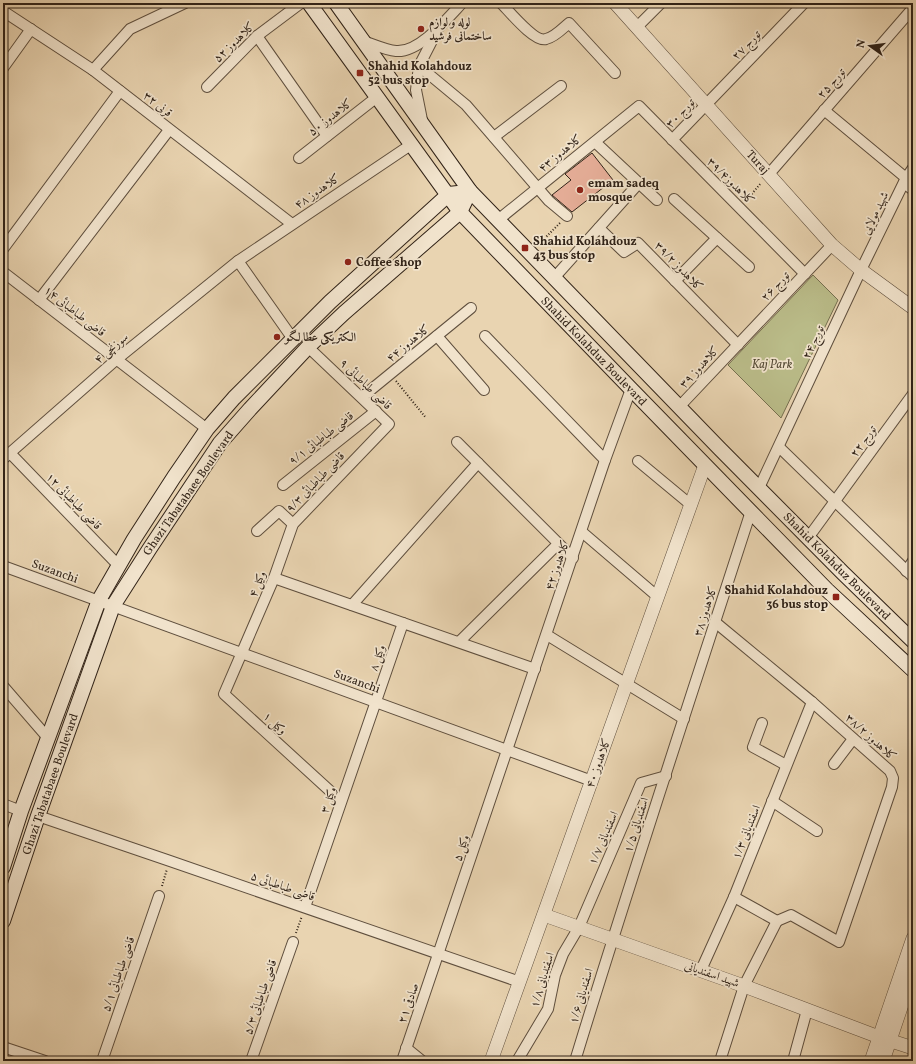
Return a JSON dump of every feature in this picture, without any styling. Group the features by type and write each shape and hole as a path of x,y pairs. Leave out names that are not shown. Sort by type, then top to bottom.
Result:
{"main road":[{"name":"Shahid Kolahduz Boulevard","path":"309,3 460,212 630,389 827,590 913,670"},
{"name":"Shahid Kolahduz Boulevard","path":"336,3 470,191 679,407 808,538 913,641"},
{"path":"448,194 470,191"},
{"name":"Ghazi Tabatabaee Boulevard","path":"3,921 38,816 113,606 220,443 308,347 344,313 460,212 470,191"},
{"name":"Ghazi Tabatabaee Boulevard","path":"3,867 21,811 99,600 174,476 207,429 234,398 330,302 448,194"}],"street":[{"path":"93,70 130,29 185,3"},
{"name":"کلاهدوز ۵۲","path":"207,87 257,36 301,3"},
{"path":"363,41 395,51 407,51 437,30 462,3"},
{"path":"501,3 538,38 545,40 570,23 616,72"},
{"name":"Turaj","path":"615,3 832,245 861,270 913,308"},
{"path":"638,27 661,3"},
{"name":"تورج ۲۷","path":"706,104 804,3"},
{"name":"تورج ۲۵","path":"768,174 913,8"},
{"name":"قرنی ۳۲","path":"3,11 93,70 292,224"},
{"path":"3,68 31,29"},
{"path":"423,126 416,90 419,66 437,30"},
{"path":"257,36 327,136"},
{"path":"419,66 466,104 549,201 567,216"},
{"path":"494,137 561,86"},
{"path":"3,249 120,91"},
{"name":"کلاهدوز ۵۰","path":"299,158 377,97"},
{"name":"تورج ۳۰","path":"672,140 706,104"},
{"name":"کلاهدوز۳۹/۴","path":"639,106 805,274"},
{"name":"کلاهدوز ۴۳","path":"498,220 639,106"},
{"path":"824,110 905,180 913,190"},
{"path":"39,300 169,130"},
{"path":"595,142 657,200"},
{"name":"کلاهدوز ۴۸","path":"238,261 412,144"},
{"name":"شهید مولایی","path":"861,270 905,180 913,168"},
{"path":"554,278 639,183"},
{"path":"674,199 749,267"},
{"name":"کلاهدوز ۳۹/۲","path":"598,228 624,252 638,243 738,345"},
{"path":"675,281 717,238"},
{"name":"تورج ۲۶","path":"738,345 832,245"},
{"path":"238,261 293,339"},
{"name":"سوزنچی ۴","path":"7,456 117,359 238,261"},
{"name":"تورج ۲۴","path":"759,488 861,270"},
{"name":"قاضی طباطبائی ۱۴","path":"3,272 207,429"},
{"name":"کلاهدوز ۴۴","path":"362,397 471,308"},
{"path":"437,336 484,390"},
{"path":"485,336 605,460"},
{"name":"کلاهدوز ۳۹","path":"679,407 738,345"},
{"name":"قاضی طباطبائی ۹","path":"308,347 389,424"},
{"name":"کلاهدوز ۴۲","path":"508,750 630,389"},
{"name":"تورج ۲۲","path":"808,538 913,394"},
{"name":"قاضی طباطبائی ۹/۱","path":"283,485 376,411"},
{"name":"قاضی طباطبائی ۹/۳","path":"257,531 279,511 293,524 389,424"},
{"path":"457,442 573,558"},
{"path":"779,447 910,574"},
{"name":"قاضی طباطبائی ۱۲","path":"7,456 119,566"},
{"path":"638,461 691,505"},
{"path":"352,605 478,463"},
{"name":"کلاهدوز ۴۰","path":"491,1061 705,465"},
{"name":"کلاهدوز ۳۸","path":"684,719 751,511"},
{"name":"وکيل ۴","path":"242,653 274,578 293,524"},
{"path":"582,532 658,597"},
{"path":"459,642 558,544"},
{"path":"910,574 913,561"},
{"name":"Suzanchi","path":"3,566 592,781"},
{"path":"274,578 535,668"},
{"name":"کلاهدوز ۳۸/۲","path":"715,622 812,702 890,771 893,778 892,787 839,942 791,915 777,921"},
{"name":"وکيل ۸","path":"376,702 403,623"},
{"path":"547,635 684,719"},
{"name":"وکيل ۱","path":"242,653 224,694 341,801"},
{"path":"3,686 48,738"},
{"name":"وکيل ۳","path":"305,907 376,702"},
{"name":"اسفندیانی ۱/۳","path":"701,970 734,897 812,702"},
{"name":"اسفندیانی ۱/۵","path":"612,939 684,719"},
{"path":"762,723 753,747 786,765"},
{"path":"834,764 853,739"},
{"name":"وکيل ۵","path":"438,954 508,750"},
{"name":"۱/۷ اسفندیانی","path":"579,928 641,783 666,776"},
{"path":"772,801 817,831"},
{"path":"3,804 21,811"},
{"name":"قاضی طباطبائی ۵","path":"38,816 520,982"},
{"name":"قاضی طباطبائی ۵/۱","path":"102,1061 159,896"},
{"path":"720,1061 744,986 777,921 734,897"},
{"name":"شهید اسفندیانی","path":"544,915 701,970 885,1039 913,1048"},
{"name":"اسفندیانی ۱/۸","path":"517,1061 548,1008 555,976 563,954 579,928"},
{"path":"883,1061 885,1039 913,938"},
{"name":"اسفندیانی ۱/۶","path":"575,1061 612,939"},
{"name":"قاضی طباطبائی ۵/۳","path":"251,1061 293,942"},
{"name":"صادقی ۲۱","path":"402,1061 438,954"},
{"path":"871,1061 885,1039 913,972"},
{"path":"793,1061 807,1010"},
{"path":"3,1047 45,1061"},
{"path":"406,1048 422,1061"}],"path":[{"path":"740,208 768,174"},
{"path":"530,253 567,216"},
{"path":"390,374 426,418"},
{"path":"159,896 170,861"},
{"path":"293,942 305,907"}],"green space":[{"name":"Kaj Park","path":"813,275 838,300 781,418 728,365"}],"building":[{"name":"emam sadeq mosque","path":"592,153 613,180 572,212 552,195 571,180 565,174"}],"place":[{"name":"لوله و لوازم ساختمانی فرشید","path":"421,29"},
{"name":"Shahid Kolahdouz 52 bus stop","path":"360,73"},
{"name":"emam sadeq mosque","path":"580,190"},
{"name":"Shahid Kolahdouz 43 bus stop","path":"525,248"},
{"name":"Coffee shop","path":"348,262"},
{"name":"الکتریکی عطا لگو","path":"277,337"},
{"name":"Shahid Kolahdouz 36 bus stop","path":"836,597"}]}
